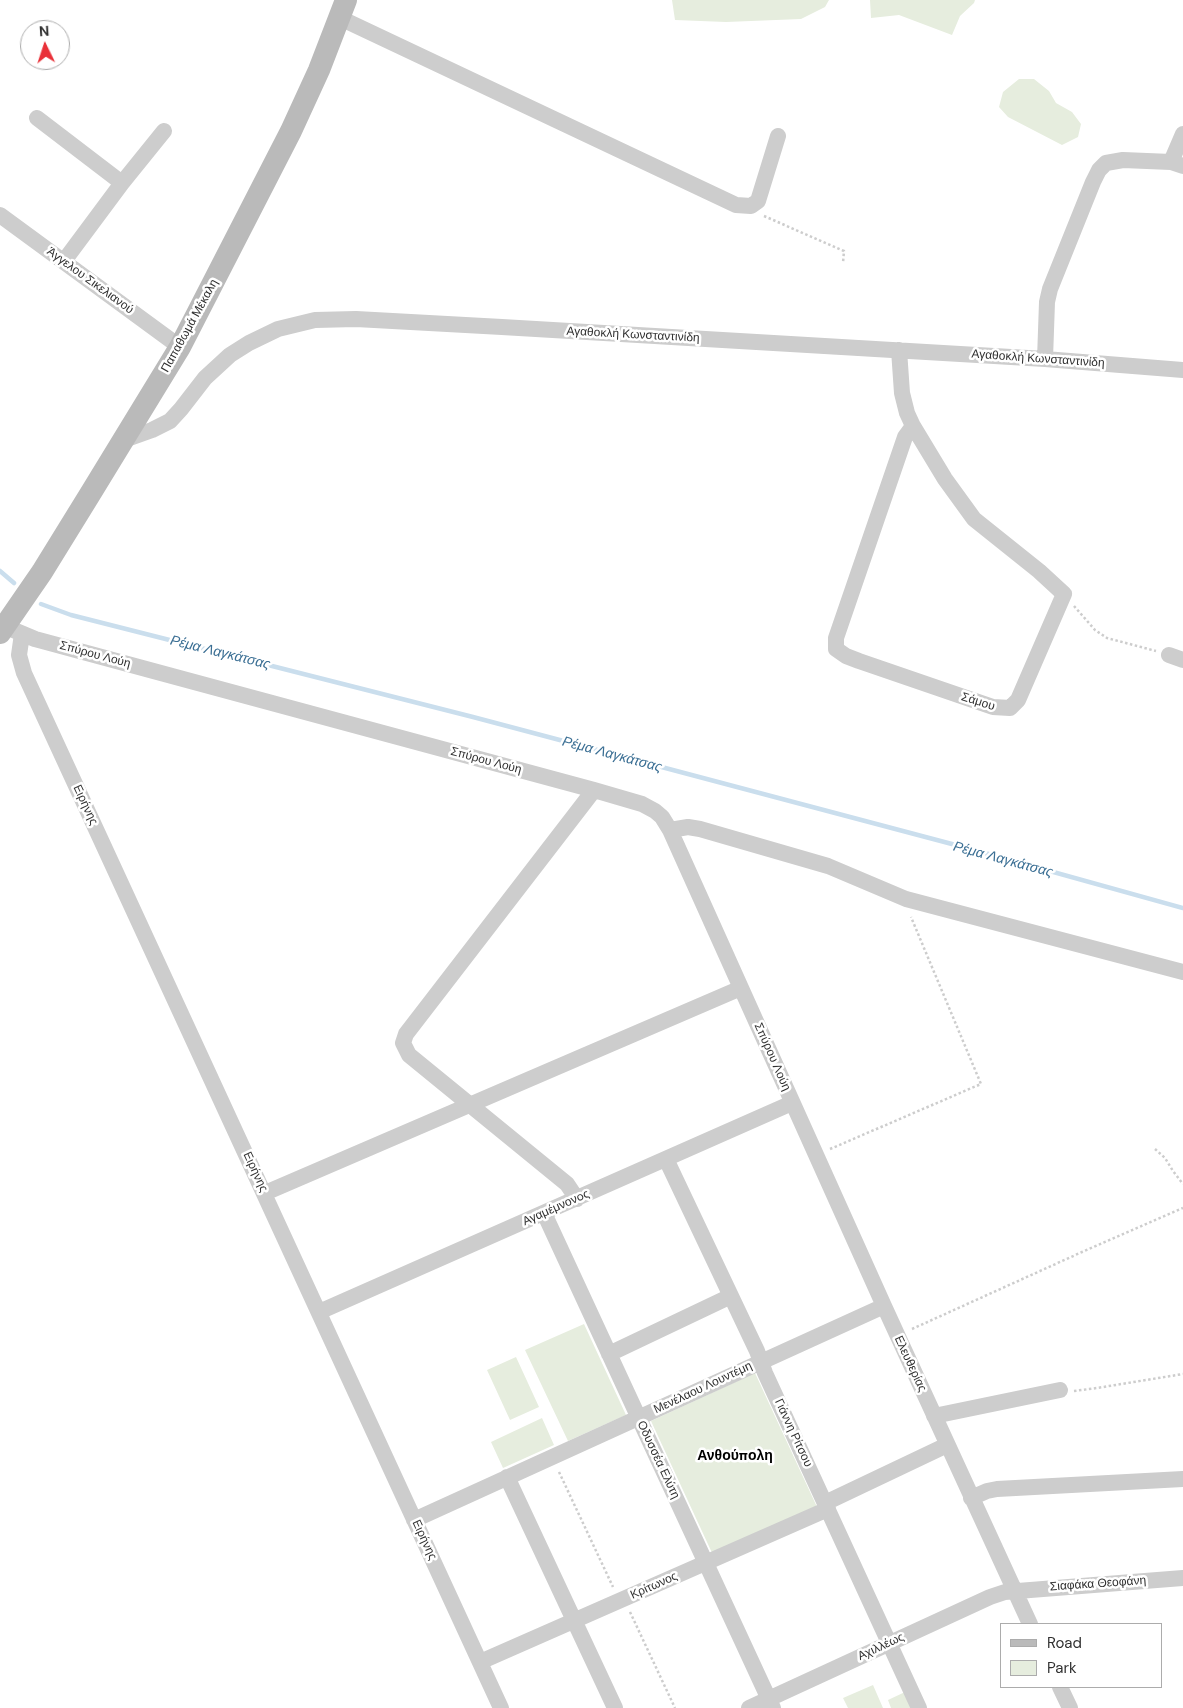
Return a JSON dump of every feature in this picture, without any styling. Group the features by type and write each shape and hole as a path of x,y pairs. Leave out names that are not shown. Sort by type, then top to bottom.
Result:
{"street":[{"path":"343,9 731,204 751,206 758,201 778,136"},
{"name":"Παπαθωμά Μέκαλη","path":"9,631 52,556 180,347 291,132 319,70 343,9"},
{"path":"37,118 122,183"},
{"path":"64,261 122,183 164,131"},
{"path":"1045,359 1048,295 1099,170 1106,163 1115,161 1177,164 1183,134"},
{"name":"Άγγελου Σικελιανού","path":"0,215 180,347"},
{"name":"Αγαθοκλή Κωνσταντινίδη","path":"124,440 170,421 205,378 248,343 278,329 315,320 424,322 1045,359 1183,370"},
{"path":"899,350 902,392 907,412 913,426 945,479 974,519 1039,571 1064,594"},
{"name":"Σάμου","path":"913,426 905,437 836,638 836,649 859,662 993,707 1007,709 1015,705 1018,700 1064,594"},
{"name":"Σπύρου Λούη","path":"9,631 594,790 648,807 662,818 670,830 792,1103"},
{"name":"Ειρήνης","path":"9,631 24,673 501,1708"},
{"path":"577,1198 566,1184 408,1055 403,1047 404,1036 594,790"},
{"path":"670,830 688,827 700,829 828,866 906,899 1183,972"},
{"path":"265,1193 740,988"},
{"name":"Ελευθερίας","path":"792,1103 1030,1623"},
{"name":"Αγαμέμνονoς","path":"319,1312 792,1103"},
{"name":"Γιάννη Ρίτσου","path":"666,1159 761,1361 919,1708"},
{"name":"Οδυσσέα Ελύτη","path":"544,1213 771,1704"},
{"path":"610,1354 731,1296"},
{"name":"Μενέλαου Λουντέμη","path":"414,1520 884,1306"},
{"path":"934,1416 1060,1390"},
{"name":"Κρίτωνος","path":"480,1662 706,1563 826,1506 947,1445"},
{"path":"507,1477 615,1708"},
{"path":"971,1498 987,1491 998,1489 1183,1479"},
{"name":"Σιαφάκα Θεοφάνη","path":"1013,1590 1183,1578"},
{"name":"Αχιλλέως","path":"749,1708 771,1704 890,1643 990,1597 1013,1590"},
{"path":"1060,1688 1070,1708"}],"path":[{"path":"751,206 772,220 844,251 843,262"},
{"path":"1064,594 1095,630 1107,638 1140,645 1176,658"},
{"path":"816,1155 980,1084 911,917 906,899"},
{"path":"1155,1149 1165,1158 1183,1184"},
{"path":"897,1336 1183,1208"},
{"path":"1060,1390 1092,1389 1183,1374"},
{"path":"552,1457 675,1708"}],"green space":[{"path":"672,0 829,0 825,7 801,19 726,22 675,20"},
{"path":"870,0 975,0 960,16 952,35 899,15 871,18"},
{"path":"1019,79 1034,79 1049,91 1056,103 1072,112 1081,124 1078,137 1062,145 1008,117 999,107 1003,92"},
{"path":"584,1324 626,1415 568,1441 525,1350"},
{"path":"516,1357 539,1407 510,1420 487,1370"},
{"path":"755,1373 817,1507 713,1555 651,1421"},
{"path":"542,1418 554,1445 503,1468 491,1442"},
{"path":"873,1685 883,1708 848,1708 843,1698"},
{"path":"905,1692 913,1708 891,1708 888,1700"}],"waterway":[{"name":"Ρέμα Λαγκάτσας","path":"0,571 14,583"},
{"name":"Ρέμα Λαγκάτσας","path":"41,604 71,615 473,717 967,848 1183,908"}],"district":[{"name":"Ανθούπολη","path":"735,1456"}]}
